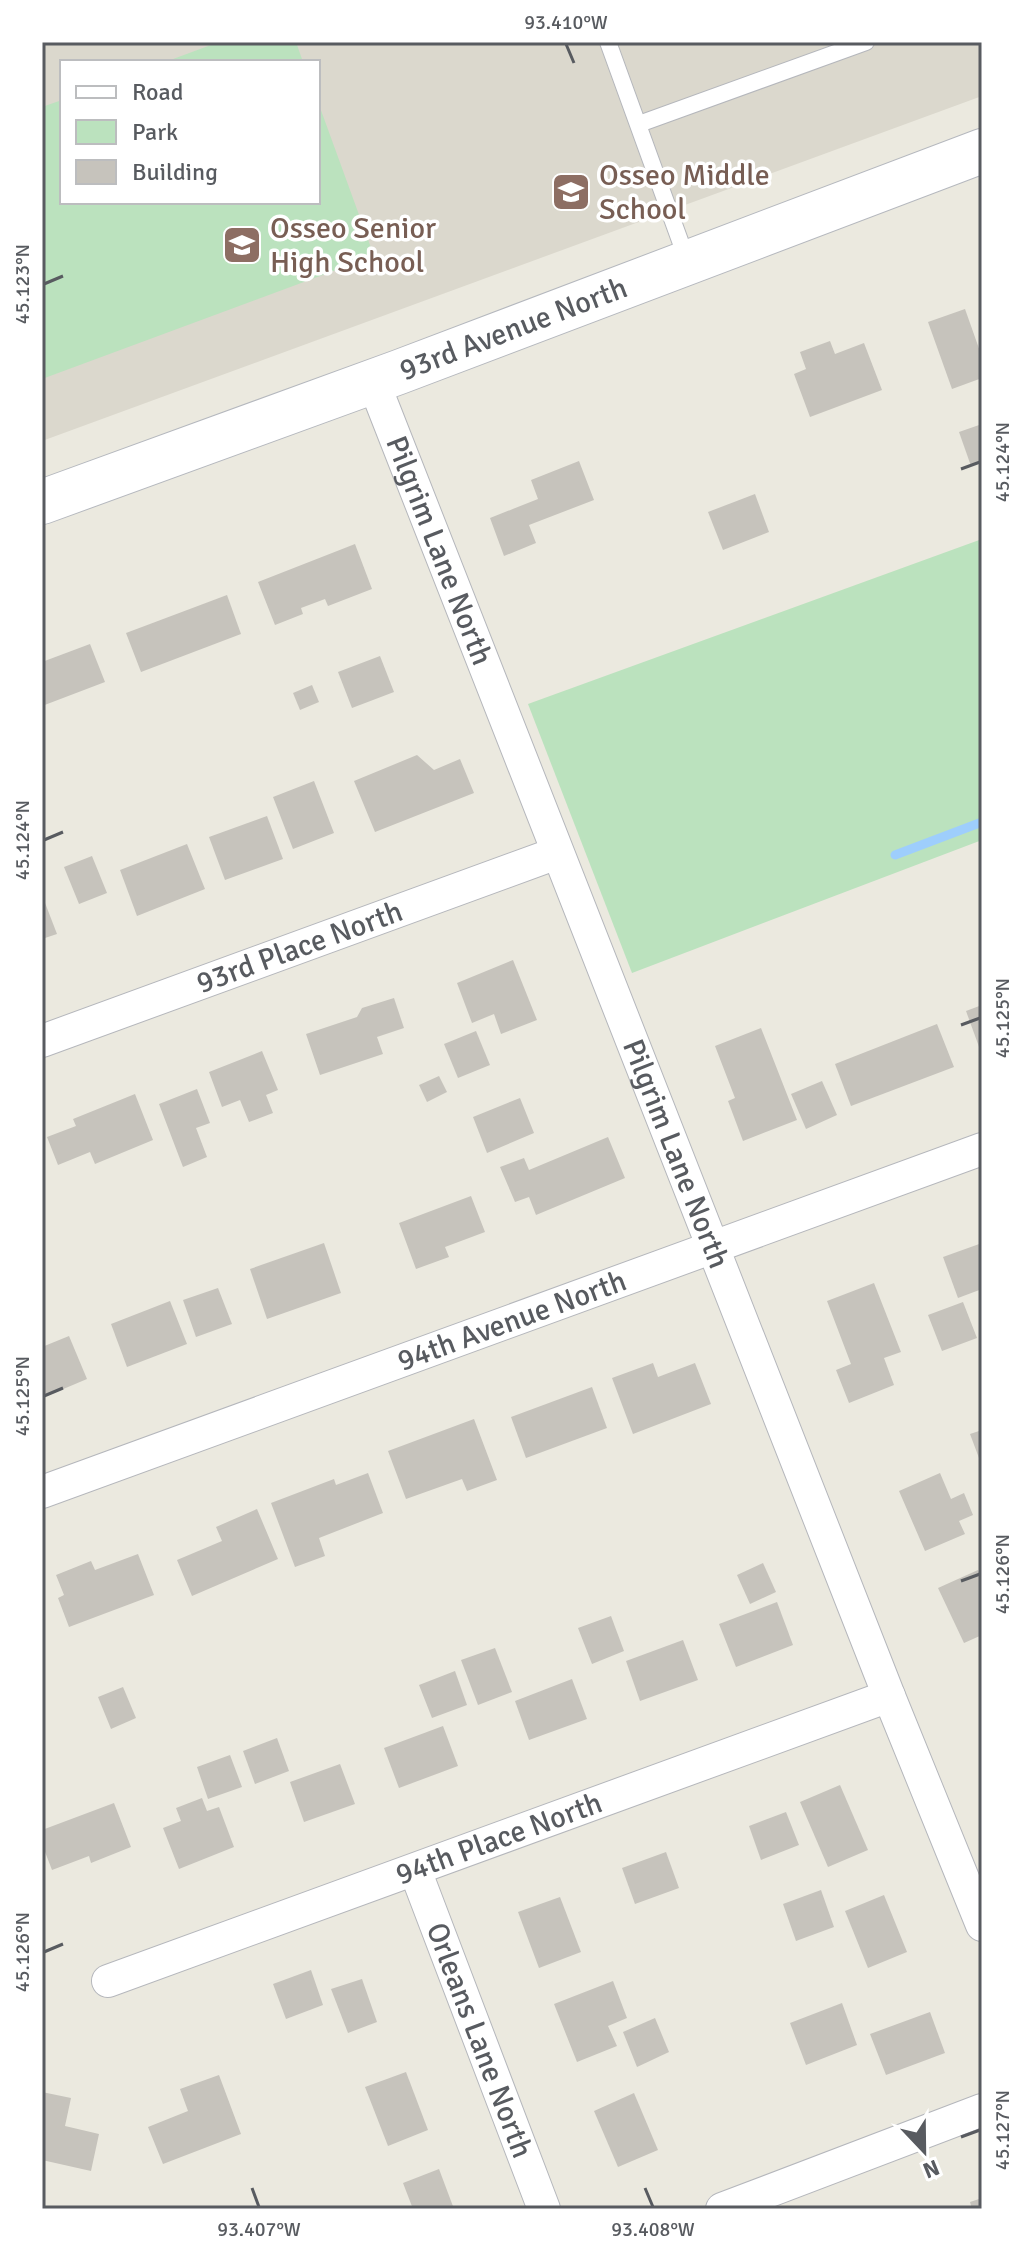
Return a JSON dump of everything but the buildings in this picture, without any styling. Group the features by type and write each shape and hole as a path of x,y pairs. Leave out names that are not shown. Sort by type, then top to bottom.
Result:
{"street":[{"name":"93rd Avenue North","path":"42,502 373,381 982,151"},
{"name":"Pilgrim Lane North","path":"373,381 889,1696 982,1925"},
{"name":"93rd Place North","path":"42,1041 557,853"},
{"name":"94th Avenue North","path":"42,1492 982,1149"},
{"name":"94th Place North","path":"108,1981 889,1696"},
{"name":"Orleans Lane North","path":"415,1870 544,2209"},
{"path":"722,2209 773,2200 982,2110"}],"lane":[{"path":"608,42 687,261"},
{"path":"639,124 866,42"}],"shaded area":[{"path":"42,42 982,42 982,96 42,441"}],"green space":[{"path":"219,42 296,42 302,60 170,60"},
{"path":"60,101 60,204 320,204 320,108 374,256 42,379 42,107"},
{"path":"982,539 982,840 632,973 528,704"}],"waterway":[{"path":"895,855 982,822"}],"place":[{"name":"Osseo Middle School","path":"571,192"},
{"name":"Osseo Senior High School","path":"242,245"}]}
